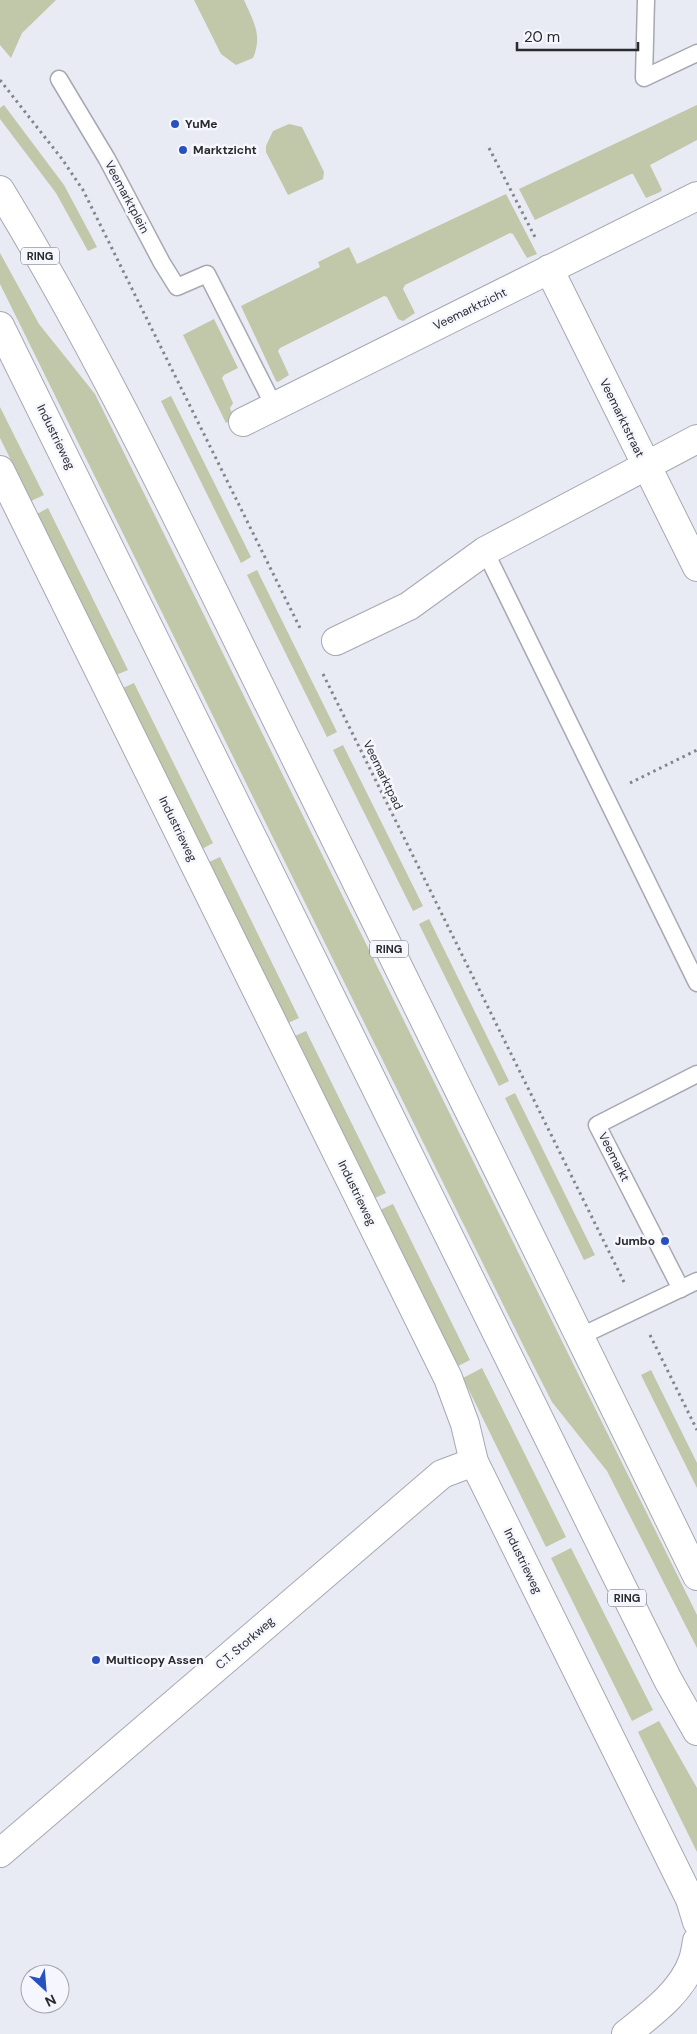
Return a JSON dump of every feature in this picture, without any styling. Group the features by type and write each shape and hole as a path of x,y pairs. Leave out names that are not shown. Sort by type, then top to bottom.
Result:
{"street":[{"name":"RING","path":"0,190 32,241 118,400 581,1336 697,1576"},
{"name":"Veemarktzicht","path":"243,422 697,196"},
{"name":"Veemarktstraat","path":"549,269 697,567"},
{"name":"Industrieweg","path":"0,326 622,1588 668,1680 697,1731"},
{"path":"336,641 409,606 485,551 697,439"},
{"name":"Industrieweg","path":"0,470 448,1378 465,1424 474,1462 690,1899 697,1922"},
{"name":"C.T. Storkweg","path":"0,1853 442,1474 474,1462"},
{"path":"626,2034 658,2009 678,1986 693,1960 697,1941"}],"lane":[{"path":"646,0 644,78 697,53"},
{"name":"Veemarktplein","path":"59,79 107,159 162,263 177,287 207,274 274,406"},
{"path":"485,551 697,982"},
{"name":"Veemarkt","path":"681,1289 597,1125 697,1074"},
{"path":"581,1336 697,1281"}],"path":[{"path":"0,80 51,144 83,190 305,637"},
{"path":"489,148 542,251 549,269"},
{"name":"Veemarktpad","path":"322,672 637,1309"},
{"path":"605,796 697,750"},
{"path":"637,1309 697,1430"}],"green space":[{"path":"0,0 56,0 22,33 11,58 0,45"},
{"path":"194,0 244,0 256,28 257,42 253,58 236,65 221,54"},
{"path":"4,105 64,185 97,247 88,251 56,193 0,119 0,108"},
{"path":"697,105 697,140 650,165 662,190 660,192 646,198 633,174 631,174 535,220 519,189"},
{"path":"289,124 302,127 324,172 323,179 288,195 266,152 266,146 273,131"},
{"path":"506,194 537,254 527,258 513,234 510,233 405,285 403,289 415,313 403,321 398,319 387,297 384,296 280,348 278,351 289,375 278,382 276,381 241,306 320,267 318,262 349,247 357,264"},
{"path":"0,253 39,324 95,394 697,1615 697,1648 607,1471 552,1402 526,1351 0,284"},
{"path":"214,319 238,368 222,378 233,403 230,408 233,416 232,420 226,423 183,335"},
{"path":"171,396 251,557 241,563 161,401"},
{"path":"0,407 44,495 31,501 0,438"},
{"path":"48,508 128,670 116,675 37,514"},
{"path":"257,570 337,732 327,737 247,575"},
{"path":"134,683 213,843 202,849 123,688"},
{"path":"343,745 423,906 413,911 333,750"},
{"path":"220,857 299,1018 288,1023 209,862"},
{"path":"429,919 509,1081 499,1086 419,924"},
{"path":"306,1031 386,1193 375,1198 295,1036"},
{"path":"515,1093 595,1255 584,1260 505,1098"},
{"path":"393,1204 470,1360 458,1366 380,1210"},
{"path":"482,1368 566,1537 546,1547 463,1378"},
{"path":"651,1370 697,1463 697,1488 641,1375"},
{"path":"571,1548 653,1710 632,1721 551,1558"},
{"path":"659,1721 697,1788 697,1852 638,1732"}],"place":[{"name":"YuMe","path":"175,124"},
{"name":"Marktzicht","path":"183,150"},
{"name":"Jumbo","path":"665,1241"},
{"name":"Multicopy Assen","path":"96,1660"}]}
